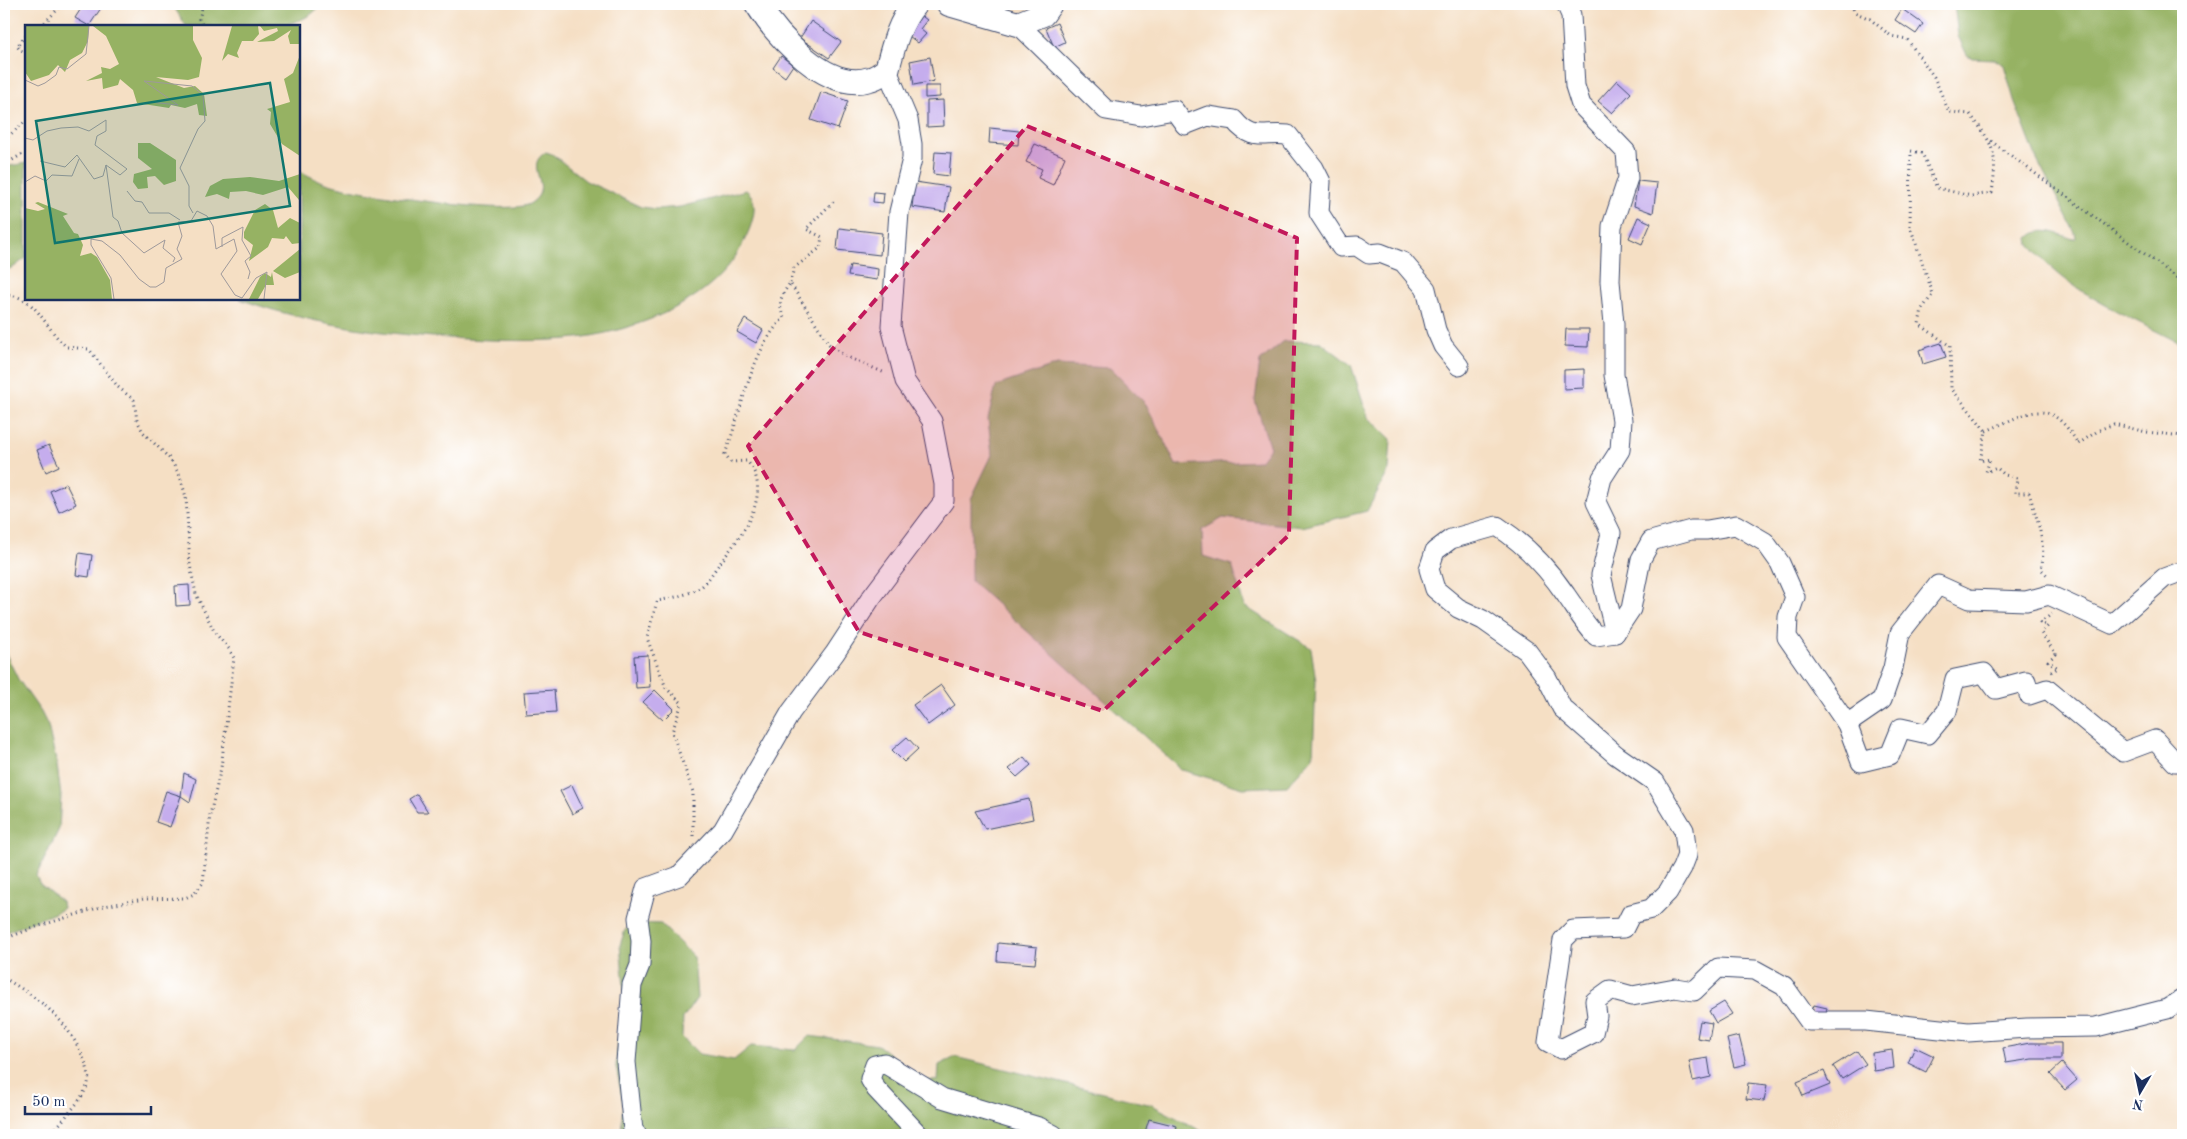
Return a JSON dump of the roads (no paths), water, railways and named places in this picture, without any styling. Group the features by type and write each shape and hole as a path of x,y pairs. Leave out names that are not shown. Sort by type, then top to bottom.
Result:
{"main road":[{"path":"757,4 770,24 807,62 838,78 850,80 870,80 887,70 893,46 906,16 915,4"},
{"path":"949,4 1018,24 1042,14 1050,4"}],"street":[{"path":"1566,4 1571,15 1575,86 1581,105 1626,152 1628,178 1612,226 1610,281 1614,324 1614,375 1622,420 1620,450 1602,478 1596,502 1611,534 1601,575 1615,633"},
{"path":"1018,24 1106,110 1141,116 1174,110 1185,124 1208,116 1234,120 1243,132 1259,137 1274,134 1288,135 1314,168 1321,182 1319,213 1341,247 1357,246 1369,254 1380,254 1403,262 1426,289 1436,330 1443,346 1459,366"},
{"path":"636,1135 633,1130 626,1062 632,985 640,965 641,941 638,918 646,888 679,876 722,830 791,712 835,653 871,598 944,501 944,484 932,421 905,381 891,326 899,212 912,159 912,144 908,120 887,70"},
{"path":"2183,762 2175,762 2154,740 2123,752 2047,689 2029,695 2026,681 1996,689 1984,673 1955,679 1947,711 1928,734 1901,728 1890,755 1861,762 1847,724 1787,637 1788,616 1795,597 1780,563 1766,542 1736,525 1707,530 1692,530 1651,541 1640,559 1631,609 1615,633 1596,636 1581,620 1566,595 1541,562 1520,541 1497,526 1452,539 1435,551 1429,569 1435,589 1458,608 1483,620 1527,651 1547,678 1562,708 1616,755 1655,782 1684,830 1687,855 1682,868 1668,892 1651,909 1632,914 1624,928 1574,930 1563,940 1548,1042 1561,1049 1593,1033 1597,1016 1595,1002 1610,990 1632,996 1675,988 1694,991 1718,968 1754,970 1784,986 1809,1022 1866,1021 1968,1032 2027,1028 2096,1027 2167,1009 2183,999"},
{"path":"1847,724 1882,700 1893,668 1900,633 1938,585 1969,599 2026,600 2049,595 2112,624 2164,578 2183,571"},
{"path":"919,1135 876,1090 870,1078 875,1065 884,1063 942,1098 1039,1128 1054,1135"}]}
